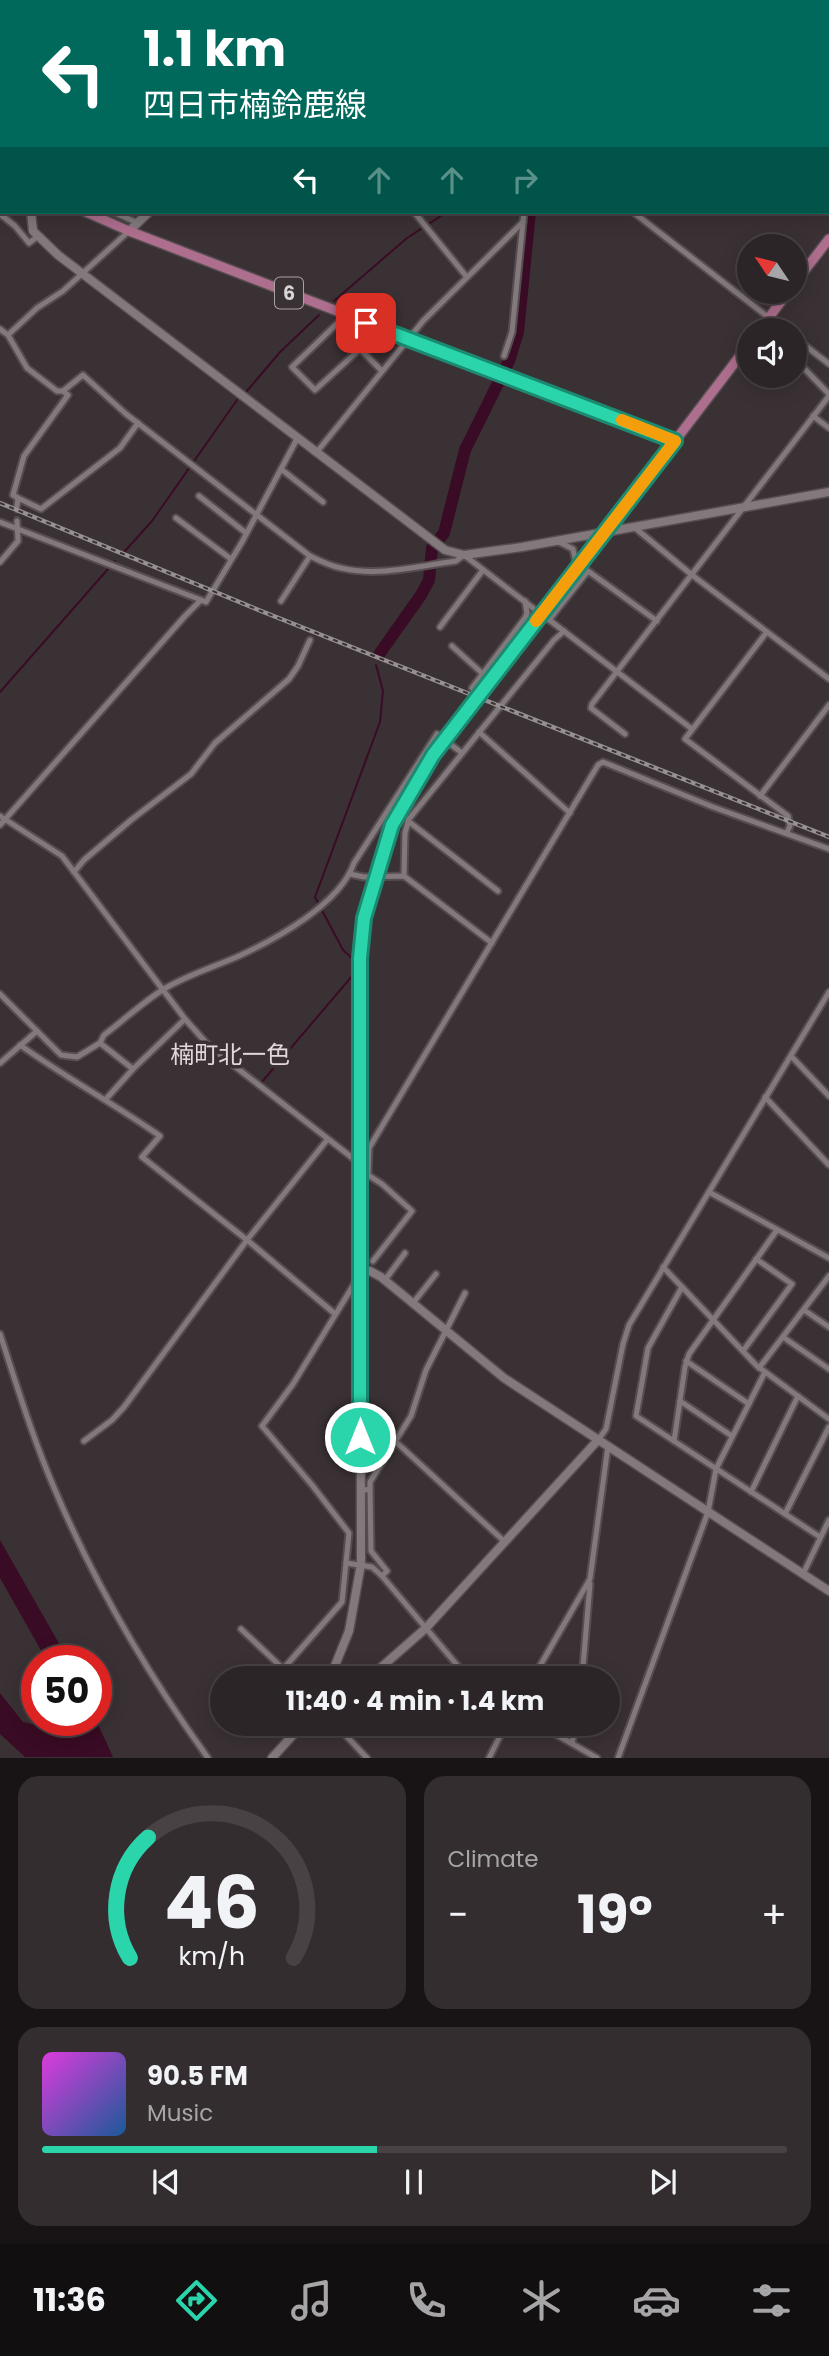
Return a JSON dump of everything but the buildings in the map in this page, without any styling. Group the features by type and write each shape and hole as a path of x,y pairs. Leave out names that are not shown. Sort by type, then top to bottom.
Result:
{"main road":[{"name":"6","path":"91,214 675,441"},
{"path":"807,268 829,240"},
{"path":"769,317 779,304"},
{"path":"675,441 737,360"}],"street":[{"path":"0,214 15,226 29,243 37,237"},
{"path":"31,214 31,226 37,237 82,274 436,544 464,555 533,608"},
{"path":"118,214 138,223"},
{"path":"8,335 37,308 63,291 147,214"},
{"path":"415,214 466,276"},
{"path":"504,356 512,332 524,214"},
{"path":"636,214 769,317"},
{"path":"316,453 408,339 466,276 523,222"},
{"path":"346,315 292,367 315,390 360,349 381,370"},
{"path":"0,329 8,335 27,368 58,391 68,395 24,456 13,495 41,509 120,448 138,424"},
{"path":"807,347 829,364"},
{"path":"625,734 591,708 829,395 807,372"},
{"path":"63,391 83,375 138,424 310,556 335,567 355,571 394,570 456,561 464,555 558,541 829,492"},
{"path":"813,416 829,428"},
{"path":"0,522 206,601 256,517 297,439"},
{"path":"373,1261 412,1211 382,1184 364,1175 359,1163 360,958 364,918 392,825 433,755 675,441"},
{"path":"281,470 323,502"},
{"path":"199,496 246,534"},
{"path":"17,506 18,498"},
{"path":"176,518 231,559"},
{"path":"0,562 18,541 17,521"},
{"path":"634,527 766,633 829,679"},
{"path":"558,541 573,550 577,568"},
{"path":"281,601 310,556"},
{"path":"440,627 483,570"},
{"path":"657,621 588,571 548,619 692,729"},
{"path":"0,825 3,818 201,600"},
{"path":"472,688 525,618 525,601"},
{"path":"404,876 404,846 408,821 554,640 564,632"},
{"path":"766,633 685,739 788,816 790,826 787,832"},
{"path":"74,872 84,860 131,820 191,774 215,743 289,679 299,666 310,640"},
{"path":"452,646 483,674"},
{"path":"760,796 829,705"},
{"path":"479,732 570,813"},
{"path":"0,994 61,1055 77,1057 100,1043 104,1035 163,989 256,948 319,908 350,874 354,863 437,734 462,752"},
{"path":"336,1666 349,1632 361,1564 360,1272 364,1175 369,1148 598,765 603,762 713,807 829,849"},
{"path":"3,818 55,850 185,1019 210,1047 359,1163"},
{"path":"408,821 498,891"},
{"path":"350,874 404,876 492,943"},
{"path":"383,1666 426,1628 606,1429 626,1332 829,992"},
{"path":"106,1099 185,1019"},
{"path":"0,1063 37,1031"},
{"path":"100,1043 133,1069"},
{"path":"20,1045 160,1136 142,1157 334,1313"},
{"path":"54,1067 61,1055"},
{"path":"791,1056 829,1096"},
{"path":"765,1097 829,1165"},
{"path":"84,1441 112,1420 124,1407 247,1240 327,1140"},
{"path":"709,1192 829,1258"},
{"path":"674,1441 686,1361 777,1230"},
{"path":"385,1280 405,1253"},
{"path":"743,1351 792,1284 756,1259"},
{"path":"663,1267 762,1370 829,1419"},
{"path":"360,1272 370,1271 385,1280 505,1378 829,1591"},
{"path":"286,1666 342,1602 349,1533 262,1426 293,1384 360,1272"},
{"path":"412,1303 436,1274"},
{"path":"618,1758 708,1512 716,1469 749,1404 762,1370 829,1276"},
{"path":"682,1287 648,1348 636,1416 820,1537"},
{"path":"382,1576 387,1571 371,1551 370,1482 411,1416 426,1370 465,1293"},
{"path":"804,1310 829,1327"},
{"path":"0,1334 23,1407 68,1520 103,1590 173,1707 208,1758"},
{"path":"783,1337 829,1369"},
{"path":"686,1361 749,1404"},
{"path":"751,1492 798,1396"},
{"path":"680,1401 732,1436"},
{"path":"785,1514 829,1427"},
{"path":"396,1442 505,1542"},
{"path":"583,1666 590,1579 608,1446"},
{"path":"360,1491 370,1489"},
{"path":"803,1574 829,1520"},
{"path":"346,1563 372,1567 382,1576 458,1666"},
{"path":"540,1666 590,1579"},
{"path":"241,1629 282,1666"},
{"path":"272,1758 292,1736"},
{"path":"346,1736 367,1758"},
{"path":"489,1758 500,1736"},
{"path":"559,1736 597,1758"},
{"path":"572,1743 573,1736"},
{"path":"578,1758 582,1748"}],"shaded area":[{"path":"0,1540 60,1645 38,1645 0,1578"},
{"path":"0,1693 21,1719 21,1736 103,1736 113,1757 25,1757 0,1734"}],"waterway":[{"path":"334,301 407,238 444,214"},
{"path":"380,653 429,580 432,548 444,533 465,450 509,361 518,332 530,214"},
{"path":"246,392 280,352 319,315"},
{"path":"125,551 152,521 237,400"},
{"path":"0,692 115,561"},
{"path":"261,1083 353,975 353,959 343,950 315,897 380,722 383,691 376,665"}],"tunnel":[{"path":"17,506 17,521"}],"railway":[{"path":"0,503 261,611 829,837"}],"slow traffic":[{"path":"536,621 675,441 622,420"}],"district":[{"name":"楠町北一色","path":"230,1054"}],"route":[{"path":"360,1437 360,958 364,918 392,825 433,755 675,441 366,323"}]}
